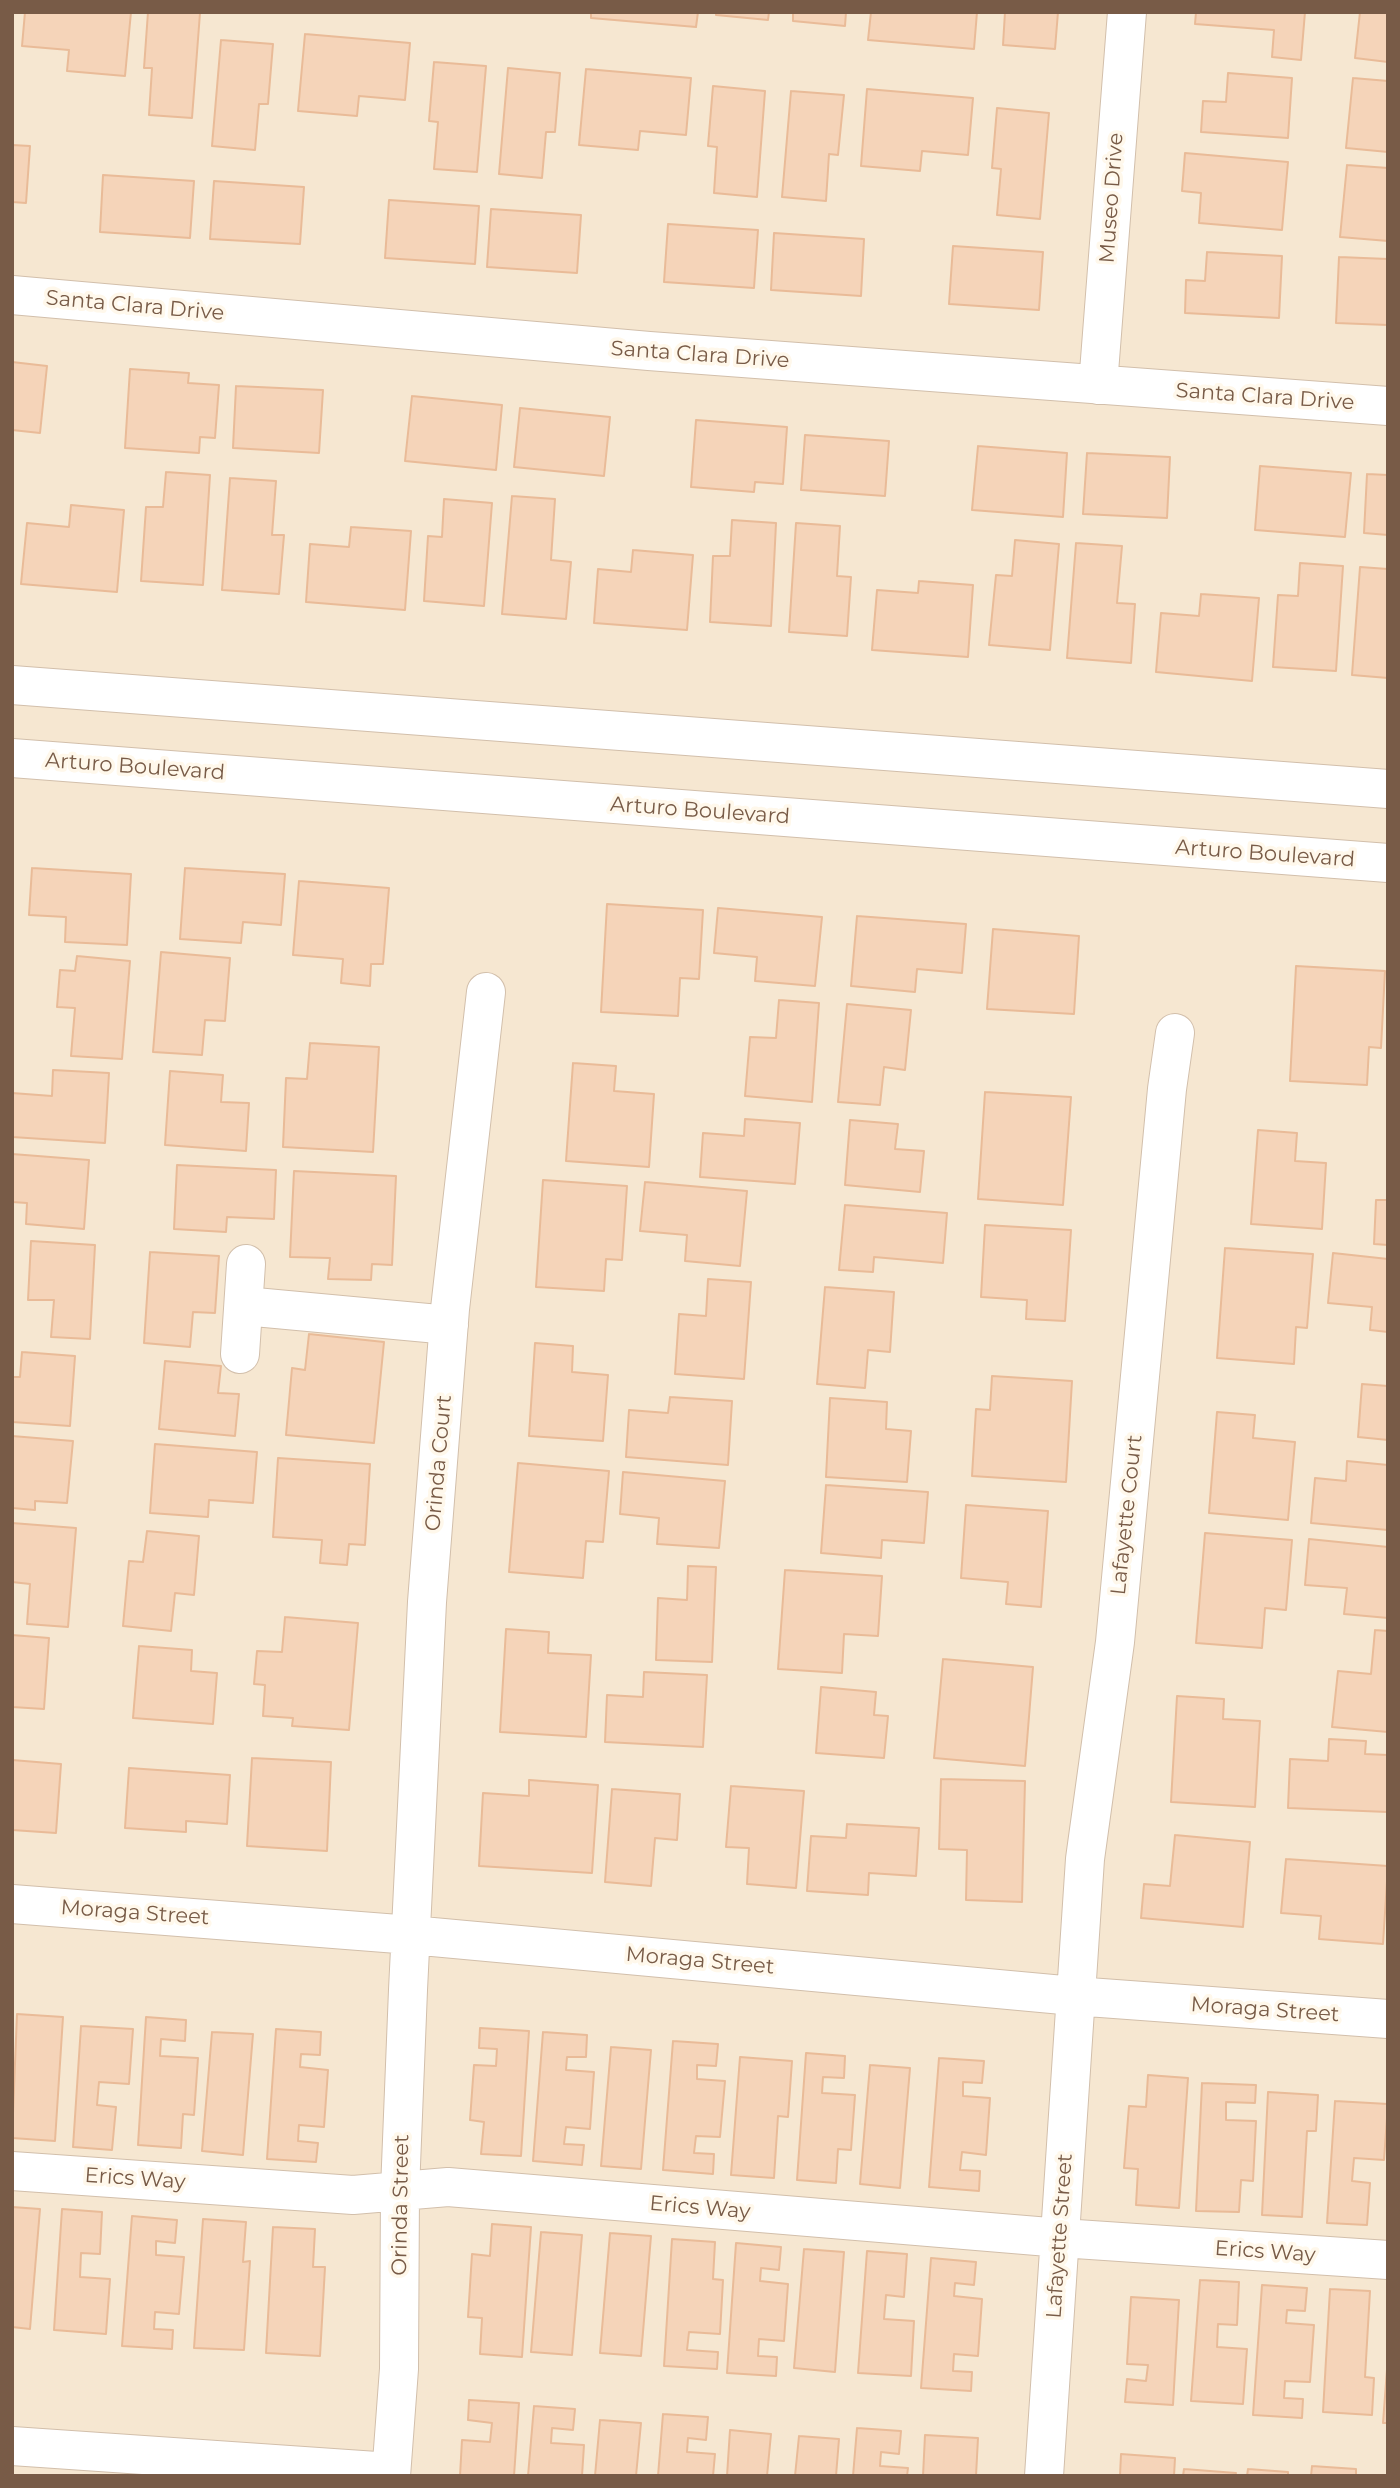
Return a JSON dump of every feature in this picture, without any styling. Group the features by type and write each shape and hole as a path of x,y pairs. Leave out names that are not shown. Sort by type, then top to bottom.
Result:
{"street":[{"name":"Museo Drive","path":"1098,385 1126,12"},
{"name":"Santa Clara Drive","path":"12,295 649,351 1388,406"},
{"path":"12,685 1388,789"},
{"name":"Arturo Boulevard","path":"12,758 1388,863"},
{"name":"Orinda Court","path":"411,1935 427,1602 450,1325 486,992"},
{"name":"Lafayette Court","path":"1074,1996 1085,1859 1115,1642 1167,1089 1175,1033"},
{"path":"240,1354 246,1264"},
{"path":"244,1306 450,1325"},
{"name":"Moraga Street","path":"12,1904 411,1935 1074,1996 1388,2019"},
{"name":"Orinda Street","path":"391,2474 399,2369 400,2190 411,1935"},
{"name":"Lafayette Street","path":"1044,2476 1061,2238 1074,1996"},
{"name":"Erics Way","path":"12,2171 353,2195 448,2187 1061,2238 1388,2260"},
{"path":"12,2446 154,2466 391,2474"}],"shaded area":[{"path":"12,12 1388,12 1388,2476 12,2476"}],"building":[{"path":"25,12 131,12 125,76 67,71 69,50 22,46"},
{"path":"148,12 200,13 192,118 149,115 152,68 144,68"},
{"path":"591,12 698,12 696,27 591,18"},
{"path":"716,12 769,12 768,20 716,15"},
{"path":"793,12 846,12 845,26 793,21"},
{"path":"871,12 977,12 974,49 868,40"},
{"path":"1005,12 1058,12 1055,49 1003,45"},
{"path":"1196,12 1305,12 1301,60 1272,57 1274,30 1195,24"},
{"path":"1360,12 1388,12 1388,62 1355,58"},
{"path":"305,34 410,43 405,100 359,96 357,116 298,111"},
{"path":"221,40 273,44 268,104 259,104 255,150 212,146"},
{"path":"434,62 486,66 477,172 434,169 438,122 429,121"},
{"path":"508,68 560,73 555,132 546,132 542,178 499,174"},
{"path":"586,69 691,78 686,135 640,131 638,150 579,145"},
{"path":"1228,73 1292,78 1288,138 1201,132 1203,101 1226,102"},
{"path":"1353,78 1388,81 1388,152 1346,148"},
{"path":"713,86 765,91 757,197 714,193 717,147 708,146"},
{"path":"867,89 973,98 968,155 922,151 920,171 861,166"},
{"path":"791,91 844,95 838,155 829,154 826,201 782,197"},
{"path":"997,108 1049,113 1040,219 997,215 1001,169 992,168"},
{"path":"12,145 30,146 26,203 12,202"},
{"path":"1185,153 1288,162 1282,230 1199,223 1201,193 1182,191"},
{"path":"1347,165 1388,168 1388,241 1340,237"},
{"path":"103,175 194,181 190,238 100,232"},
{"path":"214,181 304,187 300,244 210,239"},
{"path":"389,200 479,206 475,264 385,258"},
{"path":"491,209 581,215 577,273 487,267"},
{"path":"668,224 758,230 754,288 664,282"},
{"path":"774,233 864,239 861,296 771,290"},
{"path":"953,246 1043,252 1039,310 949,304"},
{"path":"1207,252 1282,256 1279,318 1185,313 1186,280 1205,281"},
{"path":"1339,257 1388,259 1388,325 1336,323"},
{"path":"12,362 47,366 40,433 12,430"},
{"path":"130,369 189,373 188,383 219,385 215,438 200,437 199,453 125,448"},
{"path":"236,386 323,390 319,453 233,448"},
{"path":"412,396 502,405 496,470 405,461"},
{"path":"520,408 610,417 604,476 514,467"},
{"path":"696,420 787,427 783,484 755,482 754,492 691,487"},
{"path":"805,435 889,441 885,496 801,490"},
{"path":"978,446 1067,453 1063,517 972,510"},
{"path":"1087,453 1170,457 1167,518 1083,514"},
{"path":"1260,466 1351,473 1345,537 1255,530"},
{"path":"166,472 210,475 203,585 141,581 146,507 163,507"},
{"path":"1367,474 1388,475 1388,535 1364,533"},
{"path":"230,478 276,481 272,535 284,535 279,594 222,590"},
{"path":"512,496 555,499 551,560 571,562 566,619 502,614"},
{"path":"444,499 492,503 484,606 424,601 428,536 442,537"},
{"path":"71,505 124,510 117,592 21,584 27,523 69,527"},
{"path":"732,520 776,523 771,626 710,622 713,556 730,556"},
{"path":"796,523 840,526 837,576 851,577 847,636 789,632"},
{"path":"351,527 411,531 405,610 306,602 310,544 349,547"},
{"path":"1015,540 1059,544 1050,650 989,645 996,575 1012,576"},
{"path":"1076,543 1122,546 1117,603 1135,604 1131,663 1067,658"},
{"path":"633,550 693,555 687,630 594,623 598,569 631,572"},
{"path":"1300,563 1343,566 1336,671 1273,667 1278,595 1298,596"},
{"path":"1360,567 1388,569 1388,678 1352,675"},
{"path":"919,581 973,585 968,657 872,650 877,590 918,593"},
{"path":"1201,594 1259,598 1252,681 1156,672 1161,613 1199,616"},
{"path":"32,868 131,874 127,945 65,942 66,917 29,915"},
{"path":"185,868 285,874 281,925 243,922 241,943 180,939"},
{"path":"299,881 389,888 383,964 371,964 370,986 341,983 343,959 293,955"},
{"path":"607,904 703,910 699,979 680,978 678,1016 601,1012"},
{"path":"718,908 822,917 815,986 755,981 757,957 714,953"},
{"path":"857,916 966,924 962,973 917,969 915,992 851,986"},
{"path":"993,929 1079,936 1074,1014 987,1009"},
{"path":"161,952 230,958 225,1021 205,1020 202,1055 153,1052"},
{"path":"77,956 130,961 122,1059 71,1056 75,1008 57,1007 60,970 75,971"},
{"path":"1296,966 1385,971 1381,1048 1369,1047 1367,1085 1290,1081"},
{"path":"779,1000 819,1003 812,1102 745,1096 750,1037 776,1038"},
{"path":"847,1004 911,1010 905,1070 884,1067 880,1105 838,1102"},
{"path":"310,1043 379,1047 373,1152 283,1147 286,1078 307,1079"},
{"path":"573,1063 616,1066 614,1091 654,1094 649,1167 566,1161"},
{"path":"53,1070 109,1073 105,1143 12,1137 12,1093 52,1096"},
{"path":"170,1071 223,1075 221,1102 249,1103 246,1151 165,1145"},
{"path":"985,1092 1071,1097 1063,1205 978,1199"},
{"path":"745,1119 800,1123 795,1184 700,1177 703,1133 744,1136"},
{"path":"850,1120 898,1124 895,1149 924,1151 920,1192 845,1185"},
{"path":"1258,1130 1297,1133 1295,1161 1326,1163 1322,1229 1251,1224"},
{"path":"12,1154 89,1160 84,1229 26,1224 27,1203 12,1202"},
{"path":"177,1165 276,1170 274,1219 227,1217 226,1232 174,1229"},
{"path":"294,1171 396,1176 392,1265 372,1264 371,1280 328,1279 330,1258 290,1257"},
{"path":"543,1180 627,1186 622,1260 606,1259 604,1291 536,1287"},
{"path":"645,1182 747,1191 740,1266 685,1261 687,1235 640,1231"},
{"path":"1376,1200 1388,1200 1388,1245 1374,1244"},
{"path":"845,1205 947,1213 943,1263 874,1257 873,1272 839,1270"},
{"path":"985,1225 1071,1230 1065,1321 1026,1319 1027,1300 981,1297"},
{"path":"31,1241 95,1245 90,1339 51,1337 54,1300 28,1300"},
{"path":"1225,1248 1313,1254 1307,1328 1296,1327 1294,1364 1217,1358"},
{"path":"150,1252 219,1256 215,1313 193,1312 190,1347 144,1343"},
{"path":"1333,1253 1388,1259 1388,1332 1370,1330 1372,1307 1328,1303"},
{"path":"708,1279 751,1282 744,1379 675,1374 679,1314 706,1316"},
{"path":"825,1287 894,1292 890,1352 868,1350 865,1388 817,1384"},
{"path":"309,1334 384,1342 374,1443 286,1435 292,1368 305,1370"},
{"path":"535,1343 573,1346 572,1372 608,1375 603,1441 529,1436"},
{"path":"22,1352 75,1356 70,1426 12,1422 12,1377 20,1377"},
{"path":"165,1361 221,1366 218,1393 239,1394 235,1436 159,1429"},
{"path":"992,1376 1072,1381 1066,1482 972,1476 976,1409 990,1410"},
{"path":"1362,1384 1388,1386 1388,1440 1358,1437"},
{"path":"670,1397 732,1401 728,1465 626,1457 629,1410 668,1413"},
{"path":"830,1398 887,1402 886,1429 911,1431 907,1482 826,1477"},
{"path":"1217,1412 1255,1415 1253,1438 1295,1442 1288,1520 1209,1513"},
{"path":"12,1436 73,1441 67,1503 35,1501 35,1510 12,1508"},
{"path":"155,1444 257,1452 253,1503 209,1500 208,1517 150,1513"},
{"path":"278,1458 370,1464 365,1545 349,1544 347,1565 320,1563 322,1540 273,1537"},
{"path":"1347,1461 1388,1465 1388,1530 1311,1523 1315,1478 1346,1481"},
{"path":"518,1463 609,1471 603,1542 586,1541 583,1578 509,1572"},
{"path":"623,1472 725,1481 719,1548 657,1544 659,1518 620,1514"},
{"path":"826,1485 928,1492 924,1543 882,1540 881,1558 821,1553"},
{"path":"966,1505 1048,1511 1041,1607 1006,1604 1008,1582 961,1578"},
{"path":"12,1523 76,1528 68,1627 27,1624 30,1584 12,1582"},
{"path":"147,1531 199,1536 194,1595 175,1593 171,1631 123,1626 129,1561 143,1562"},
{"path":"1205,1533 1292,1540 1286,1610 1265,1608 1262,1648 1196,1643"},
{"path":"1309,1539 1388,1547 1388,1618 1344,1614 1347,1588 1305,1585"},
{"path":"688,1566 716,1567 712,1662 656,1660 658,1598 687,1600"},
{"path":"785,1570 882,1576 878,1636 844,1634 842,1673 778,1669"},
{"path":"285,1617 358,1623 349,1730 292,1726 293,1718 263,1716 265,1685 254,1684 257,1651 282,1652"},
{"path":"506,1629 549,1632 548,1653 591,1655 586,1737 500,1732"},
{"path":"1375,1630 1388,1631 1388,1732 1332,1727 1338,1671 1371,1674"},
{"path":"12,1635 49,1638 44,1709 12,1707"},
{"path":"139,1646 192,1650 191,1671 217,1673 213,1724 133,1718"},
{"path":"943,1659 1033,1667 1025,1766 934,1758"},
{"path":"644,1672 707,1675 703,1747 605,1742 607,1695 643,1697"},
{"path":"821,1687 876,1692 874,1715 888,1716 884,1758 816,1753"},
{"path":"1177,1696 1224,1699 1223,1719 1260,1721 1255,1807 1171,1802"},
{"path":"1329,1739 1366,1741 1365,1754 1388,1755 1388,1812 1288,1808 1290,1759 1328,1761"},
{"path":"252,1758 331,1762 327,1851 247,1846"},
{"path":"12,1760 61,1764 56,1833 12,1830"},
{"path":"129,1768 230,1775 227,1824 186,1821 186,1832 125,1828"},
{"path":"941,1779 1025,1781 1022,1902 966,1900 967,1850 939,1849"},
{"path":"529,1780 598,1785 592,1873 479,1866 483,1793 529,1796"},
{"path":"731,1786 804,1791 796,1888 747,1884 749,1848 726,1847"},
{"path":"612,1789 680,1794 677,1840 655,1838 651,1886 605,1882"},
{"path":"847,1824 919,1828 916,1876 869,1873 868,1895 807,1891 811,1836 846,1838"},
{"path":"1175,1835 1250,1842 1243,1927 1141,1918 1144,1884 1170,1886"},
{"path":"1286,1859 1388,1866 1383,1944 1319,1939 1321,1916 1281,1913"},
{"path":"17,2014 63,2017 55,2141 12,2138"},
{"path":"146,2017 186,2020 185,2041 161,2039 160,2056 198,2058 194,2115 183,2114 181,2148 138,2145"},
{"path":"81,2026 133,2029 129,2084 99,2082 97,2105 116,2107 112,2150 73,2147"},
{"path":"480,2028 529,2031 521,2156 481,2154 484,2122 470,2120 474,2065 496,2066 497,2049 479,2048"},
{"path":"276,2029 321,2032 320,2055 301,2054 300,2067 328,2070 324,2127 299,2125 298,2141 318,2143 316,2162 267,2159"},
{"path":"212,2032 253,2034 243,2155 202,2151"},
{"path":"543,2032 587,2035 586,2057 567,2057 566,2070 594,2072 590,2129 566,2127 564,2144 584,2145 582,2165 533,2161"},
{"path":"673,2041 718,2044 716,2066 697,2065 697,2079 725,2081 720,2137 696,2136 694,2153 714,2154 713,2174 663,2170"},
{"path":"611,2047 651,2050 641,2169 601,2166"},
{"path":"806,2053 845,2056 844,2078 823,2077 822,2093 855,2095 851,2150 838,2149 836,2183 797,2180"},
{"path":"740,2057 792,2061 788,2117 778,2116 774,2178 731,2175"},
{"path":"939,2058 984,2061 982,2083 963,2082 963,2096 990,2098 986,2155 962,2152 960,2170 980,2171 979,2191 929,2187"},
{"path":"870,2065 910,2068 900,2188 860,2184"},
{"path":"1148,2075 1188,2078 1179,2208 1136,2205 1138,2169 1124,2168 1129,2106 1146,2107"},
{"path":"1202,2083 1256,2085 1255,2103 1226,2102 1226,2120 1256,2121 1253,2181 1241,2180 1239,2212 1196,2211"},
{"path":"1268,2092 1318,2095 1316,2131 1307,2131 1302,2217 1262,2215"},
{"path":"1335,2101 1388,2104 1384,2160 1354,2158 1352,2181 1370,2183 1367,2225 1327,2223"},
{"path":"12,2207 40,2209 30,2329 12,2327"},
{"path":"62,2209 102,2212 100,2254 81,2253 80,2277 110,2279 106,2334 54,2330"},
{"path":"132,2216 177,2220 175,2243 156,2241 156,2255 184,2257 179,2314 155,2312 154,2329 173,2330 172,2349 122,2346"},
{"path":"203,2219 246,2222 243,2262 250,2261 244,2350 194,2348"},
{"path":"492,2224 531,2227 522,2357 480,2354 482,2318 468,2317 472,2254 490,2256"},
{"path":"273,2227 315,2229 313,2267 325,2267 320,2356 266,2353"},
{"path":"541,2232 582,2235 572,2355 531,2352"},
{"path":"610,2233 651,2236 641,2356 600,2353"},
{"path":"672,2239 715,2242 713,2279 723,2280 720,2334 689,2332 687,2350 718,2352 717,2369 664,2366"},
{"path":"736,2243 781,2247 779,2270 761,2268 760,2281 788,2284 784,2341 759,2339 758,2356 777,2357 776,2376 727,2373"},
{"path":"804,2249 844,2252 835,2372 794,2368"},
{"path":"867,2251 907,2254 904,2297 886,2295 884,2319 914,2321 911,2376 858,2373"},
{"path":"931,2258 976,2262 974,2285 955,2283 954,2296 982,2299 978,2356 954,2354 953,2371 972,2372 971,2391 921,2388"},
{"path":"1200,2280 1239,2282 1237,2325 1218,2324 1217,2347 1247,2349 1243,2404 1191,2401"},
{"path":"1262,2285 1307,2288 1305,2311 1287,2310 1286,2323 1314,2325 1310,2382 1285,2381 1284,2398 1303,2399 1302,2418 1253,2415"},
{"path":"1330,2289 1370,2291 1365,2377 1374,2378 1372,2415 1323,2412"},
{"path":"1131,2297 1179,2300 1173,2405 1125,2402 1127,2379 1146,2381 1148,2365 1127,2364"},
{"path":"1388,2356 1388,2423 1383,2423"},
{"path":"469,2400 519,2403 514,2476 460,2476 462,2440 490,2442 492,2423 468,2420"},
{"path":"534,2406 575,2409 573,2430 552,2428 551,2443 584,2445 582,2476 528,2476"},
{"path":"663,2414 708,2417 706,2440 688,2438 687,2452 715,2454 713,2476 658,2476"},
{"path":"600,2420 641,2423 636,2476 595,2476"},
{"path":"857,2428 901,2431 899,2454 881,2452 880,2466 908,2468 907,2476 853,2476"},
{"path":"730,2430 771,2434 767,2476 727,2476"},
{"path":"925,2435 978,2438 976,2476 923,2476"},
{"path":"799,2436 839,2439 836,2476 795,2476"},
{"path":"1121,2454 1175,2458 1174,2476 1120,2476"},
{"path":"1312,2466 1356,2469 1356,2476 1311,2476"},
{"path":"1184,2469 1236,2473 1235,2476 1183,2476"},
{"path":"1248,2469 1288,2472 1288,2476 1247,2476"}]}
